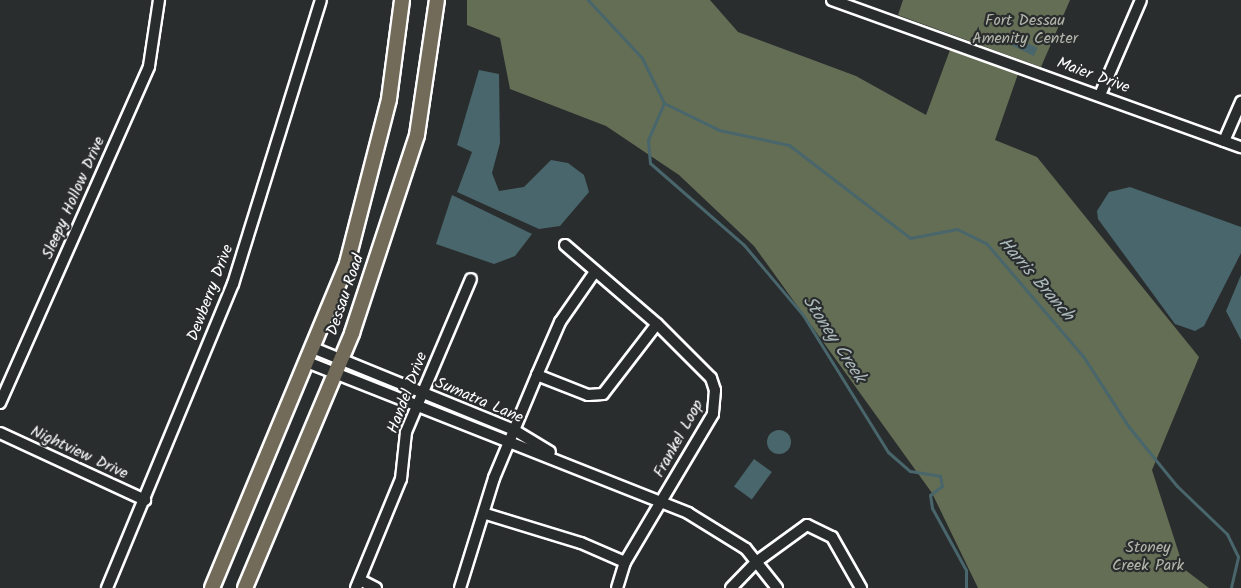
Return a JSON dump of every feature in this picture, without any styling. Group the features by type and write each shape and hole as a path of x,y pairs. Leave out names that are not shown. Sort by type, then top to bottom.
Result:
{"main road":[{"name":"Dessau Road","path":"212,588 313,348 352,245 389,99 402,0"},
{"name":"Dessau Road","path":"245,588 340,360 417,135 437,0"}],"street":[{"name":"Sleepy Hollow Drive","path":"0,403 149,66 159,0"},
{"name":"Dewberry Drive","path":"107,588 232,284 321,0"},
{"name":"Maier Drive","path":"832,0 1241,147"},
{"path":"1100,95 1142,0"},
{"path":"1224,141 1241,102"},
{"name":"Frankel Loop","path":"565,245 594,273 657,324 711,378 716,401 624,562 617,588"},
{"path":"460,588 508,445 537,375 560,322 594,273"},
{"name":"Handel Drive","path":"358,584 396,493 406,432 471,279"},
{"path":"537,375 588,395 603,394 657,324"},
{"name":"Sumatra Lane","path":"313,348 514,430 563,460 660,502 746,549 777,588"},
{"name":"Sumatra Lane","path":"307,362 508,445 563,460"},
{"name":"Nightview Drive","path":"0,433 145,500"},
{"path":"486,514 581,543 624,562"},
{"path":"731,588 756,562 796,529 818,526 832,537 861,588"},
{"path":"358,584 376,588"}],"green space":[{"name":"Stoney Creek Park","path":"467,0 710,0 738,32 856,76 926,115 950,50 1018,74 995,140 1037,157 1199,357 1152,470 1184,569 1209,588 978,588 932,493 754,246 679,175 606,126 510,89 500,38 467,25"},
{"name":"Fort Dessau Amenity Center","path":"903,0 1070,0 1041,67 898,15"}],"water":[{"path":"1007,33 1038,48 1034,56 1003,41"},
{"path":"479,70 499,74 500,143 492,173 499,191 524,187 551,160 568,163 584,175 589,192 560,226 539,229 457,192 472,152 457,145"},
{"path":"1130,187 1241,227 1241,253 1204,326 1195,331 1175,324 1098,219 1097,211 1109,192"},
{"path":"452,195 532,234 515,256 494,264 436,244"},
{"path":"1241,275 1241,340 1226,311"},
{"path":"779,430 788,433 791,442 788,451 779,454 770,451 767,442 770,433"},
{"path":"754,459 772,472 752,499 734,487"}],"waterway":[{"name":"Harris Branch","path":"588,0 642,58 664,103 719,130 789,145 910,238 957,229 986,243 1083,356 1129,427 1177,486 1227,534 1238,557 1231,588"},
{"name":"Stoney Creek","path":"664,103 648,140 650,163 744,245 803,315 888,452 910,471 940,476 942,486 930,495 932,508 966,570 966,588"}]}
